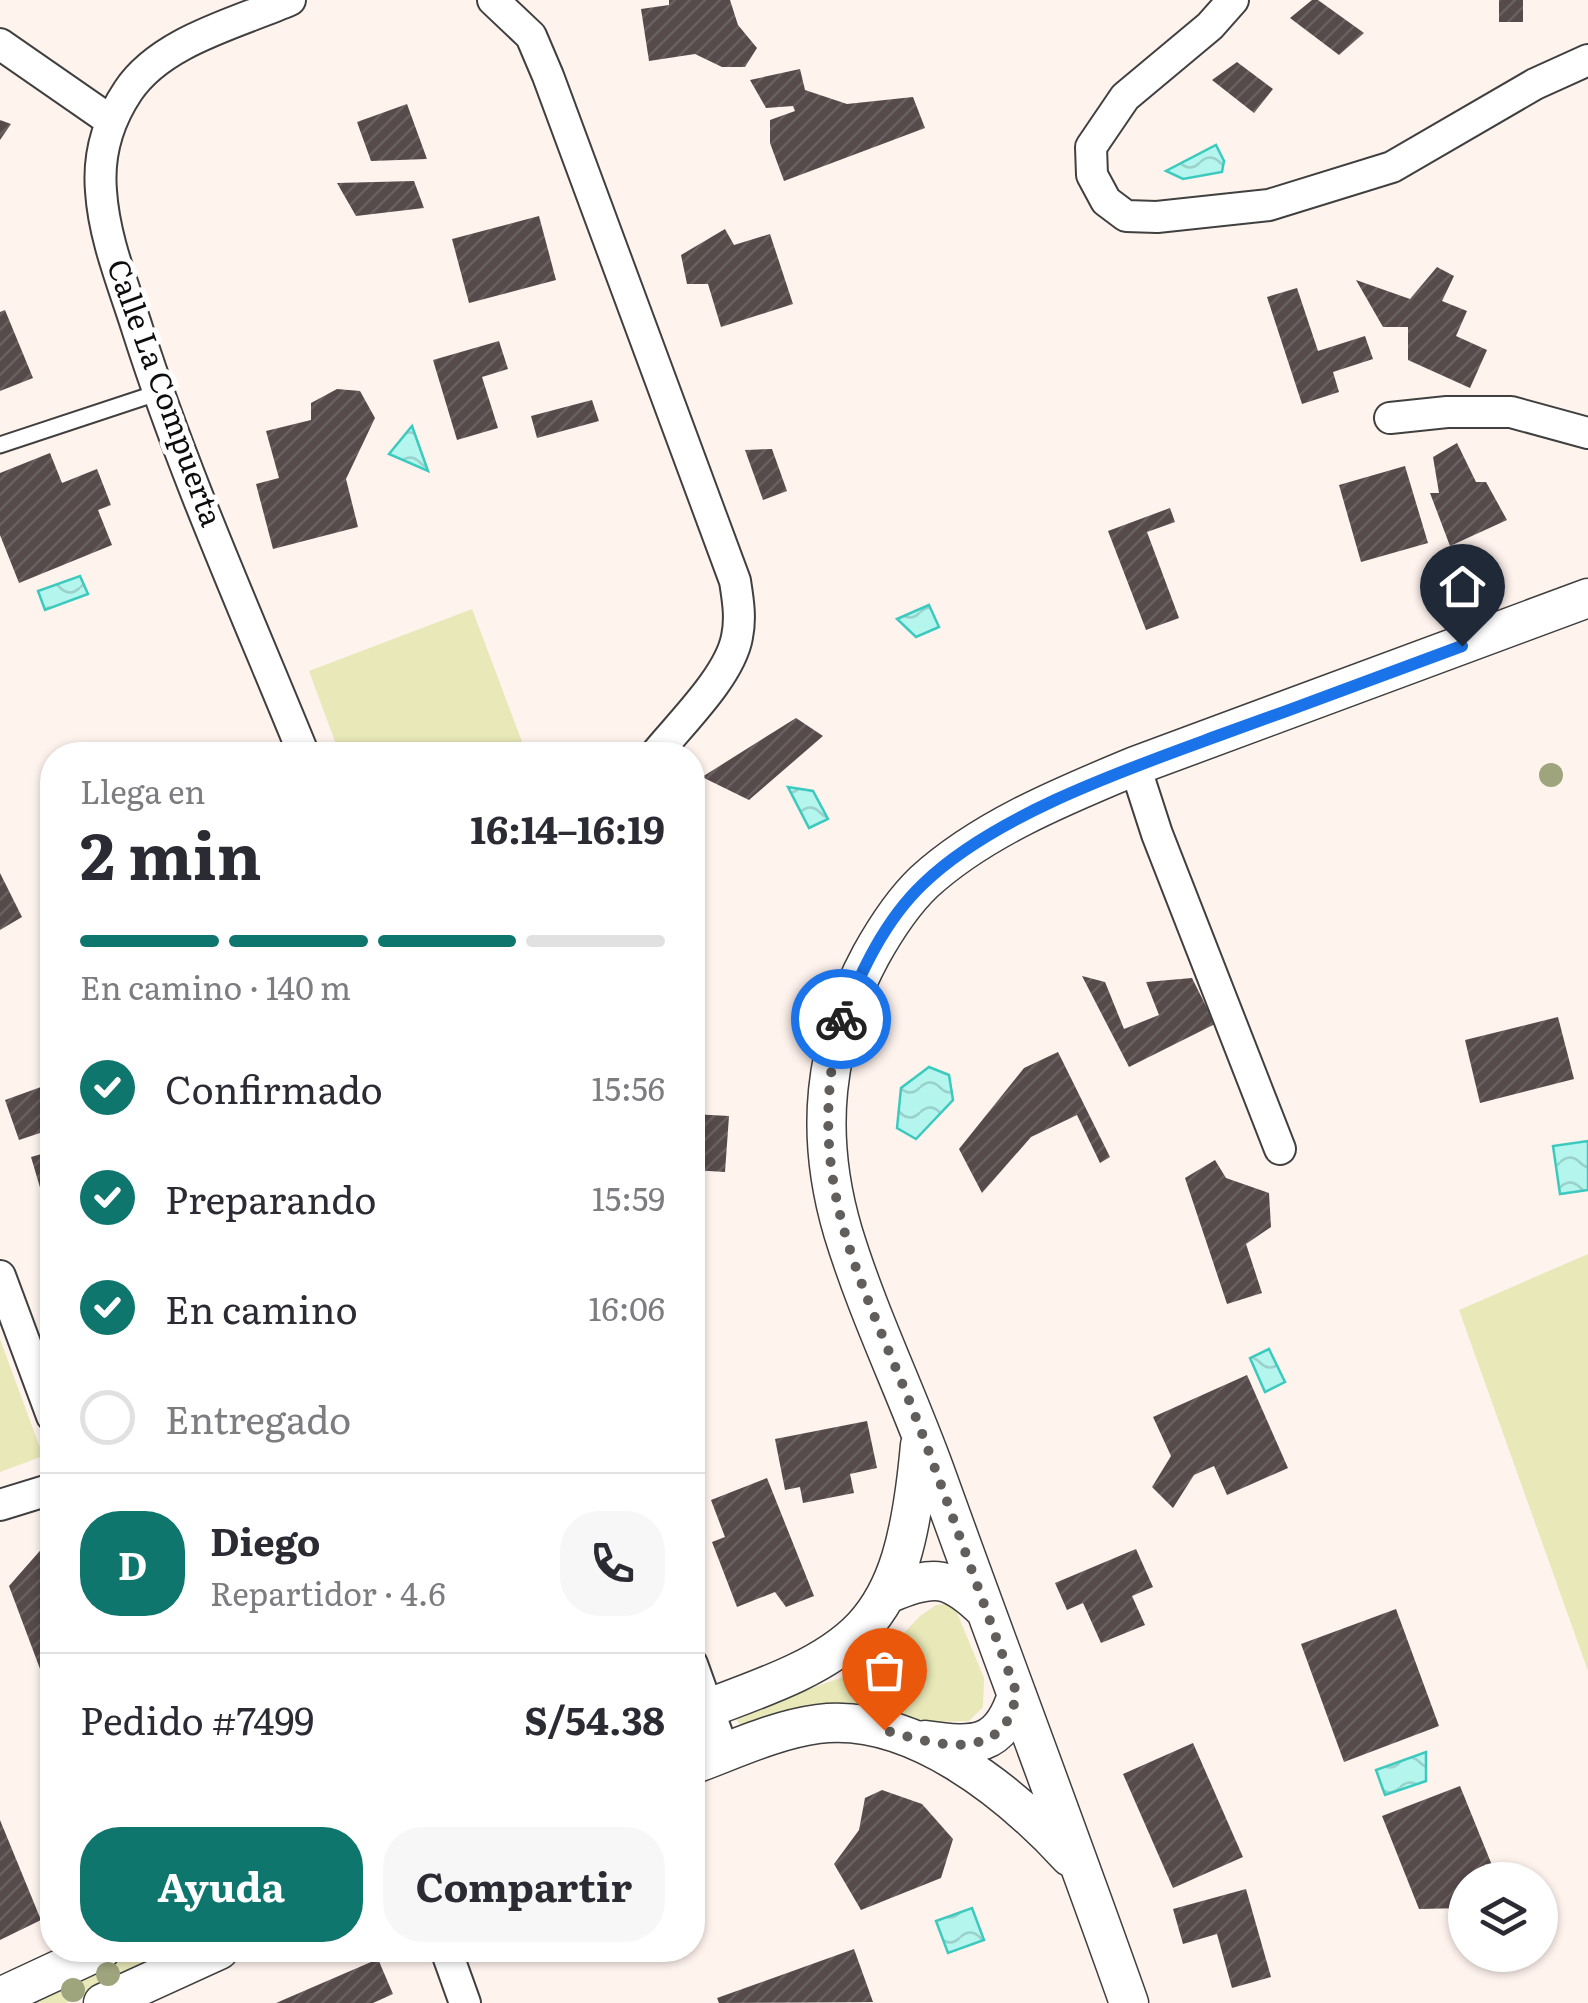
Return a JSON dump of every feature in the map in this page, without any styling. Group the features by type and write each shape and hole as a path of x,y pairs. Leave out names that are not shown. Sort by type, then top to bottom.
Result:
{"street":[{"name":"Calle La Compuerta","path":"290,0 160,54 129,88 111,121 102,148 101,191 108,232 158,393 299,742"},
{"path":"493,0 530,36 548,76 735,582 738,624 729,663 665,742"},
{"path":"1233,0 1210,26 1125,97 1091,148 1092,175 1106,200 1126,216 1157,217 1270,205 1392,167 1535,84 1588,60"},
{"path":"0,44 111,121"},
{"path":"1390,418 1447,412 1511,412 1588,433"},
{"path":"1129,2003 921,1432 867,1302 842,1229 830,1175 826,1122 829,1068 841,1019 890,921 924,883 969,848 1080,788 1588,598"},
{"path":"1135,766 1157,834 1280,1149"},
{"path":"0,1276 40,1384"},
{"path":"705,1709 797,1673 839,1650 862,1630 890,1593 910,1526 921,1432"},
{"path":"0,1505 40,1493"},
{"path":"890,1593 931,1579 952,1583 986,1610"},
{"path":"708,1759 790,1729 822,1724 854,1724 962,1745 982,1741 999,1732 1009,1718 1017,1694"},
{"path":"913,1738 1002,1793 1044,1828 1081,1868"},
{"path":"0,1997 75,1962"},
{"path":"103,2003 175,1962"},
{"path":"450,1962 465,2003"}],"lane":[{"path":"0,445 158,393"}],"green space":[{"path":"472,609 522,742 335,742 309,671"},
{"path":"1588,1254 1588,1671 1459,1310"},
{"path":"0,1339 40,1457 0,1472"},
{"path":"953,1603 984,1678 983,1707 969,1721 925,1722 883,1717 745,1733 734,1715 872,1667 920,1616 936,1605"},
{"path":"113,1962 152,1962 66,2003 26,2003"}],"water":[{"path":"1216,145 1224,161 1222,172 1183,179 1166,171"},
{"path":"412,426 428,471 389,454"},
{"path":"80,576 88,594 45,610 38,591"},
{"path":"929,605 939,627 916,637 897,619"},
{"path":"788,787 813,791 828,819 809,828"},
{"path":"929,1067 949,1075 953,1100 916,1139 897,1128 901,1088"},
{"path":"1588,1141 1588,1190 1560,1194 1553,1146"},
{"path":"1269,1349 1285,1382 1265,1392 1250,1358"},
{"path":"1426,1752 1426,1781 1385,1795 1376,1770"},
{"path":"972,1908 984,1940 948,1953 936,1921"}],"building":[{"path":"669,0 730,0 738,25 757,48 745,67 722,67 695,54 649,61 641,9 669,5"},
{"path":"1312,0 1318,0 1364,33 1339,55 1290,18"},
{"path":"1499,0 1523,0 1523,22 1499,22"},
{"path":"1237,62 1273,89 1254,113 1212,80"},
{"path":"800,69 805,90 847,104 913,97 925,128 784,181 770,143 770,120 795,111 793,106 766,108 750,80"},
{"path":"407,104 427,159 371,161 357,122"},
{"path":"0,120 11,124 0,140"},
{"path":"414,181 424,208 356,216 337,183"},
{"path":"539,216 556,280 469,303 452,239"},
{"path":"725,229 734,245 770,234 793,304 721,327 708,284 687,284 681,255"},
{"path":"1437,267 1454,276 1442,301 1467,311 1456,336 1487,350 1470,388 1408,360 1408,327 1383,327 1356,280 1410,299"},
{"path":"1297,288 1318,351 1365,336 1373,359 1333,372 1339,392 1302,404 1267,297"},
{"path":"5,310 33,378 0,391 0,312"},
{"path":"499,341 508,369 482,377 498,428 457,440 433,360"},
{"path":"337,389 360,391 375,418 346,479 358,527 273,549 256,484 279,478 266,431 311,420 311,403"},
{"path":"592,400 599,421 537,438 531,416"},
{"path":"1457,443 1476,482 1486,482 1507,520 1450,546 1430,493 1439,493 1433,457"},
{"path":"772,449 787,491 763,500 745,450"},
{"path":"50,453 62,483 97,469 111,505 98,510 112,545 19,583 0,535 0,473"},
{"path":"1405,466 1428,543 1361,562 1339,485"},
{"path":"1170,508 1175,522 1147,532 1179,618 1146,630 1108,531"},
{"path":"796,718 823,736 749,800 705,775"},
{"path":"0,873 22,917 0,930"},
{"path":"1082,976 1105,982 1124,1029 1159,1015 1146,982 1192,978 1215,1024 1129,1067"},
{"path":"1558,1017 1574,1079 1480,1103 1465,1040"},
{"path":"1058,1052 1110,1157 1100,1163 1077,1115 1031,1137 982,1193 959,1149 1024,1068"},
{"path":"40,1087 40,1133 19,1140 5,1100"},
{"path":"705,1115 729,1116 725,1172 705,1171"},
{"path":"40,1154 40,1187 31,1157"},
{"path":"1215,1160 1226,1178 1269,1193 1271,1227 1246,1244 1262,1293 1227,1304 1185,1178"},
{"path":"1247,1375 1288,1468 1227,1495 1214,1466 1194,1475 1173,1508 1152,1487 1171,1456 1153,1417"},
{"path":"867,1421 877,1468 850,1474 854,1493 803,1503 800,1487 785,1490 775,1439"},
{"path":"767,1478 814,1596 786,1607 775,1592 737,1607 712,1542 725,1537 711,1500"},
{"path":"1136,1549 1153,1587 1132,1596 1145,1625 1101,1643 1083,1603 1067,1610 1055,1583"},
{"path":"40,1551 40,1669 9,1586"},
{"path":"1396,1609 1439,1726 1344,1762 1301,1644"},
{"path":"1193,1743 1243,1857 1173,1888 1123,1774"},
{"path":"1460,1786 1491,1862 1448,1862 1448,1908 1419,1909 1382,1816"},
{"path":"882,1790 922,1804 953,1839 941,1878 861,1910 834,1864 859,1830 865,1798"},
{"path":"0,1820 40,1920 0,1940"},
{"path":"1246,1889 1271,1977 1232,1988 1217,1934 1183,1944 1173,1909"},
{"path":"854,1949 873,2002 719,2003 717,1998"},
{"path":"371,1962 379,1962 393,1994 373,2003 276,2003"}],"way so far":[{"path":"841,1019 829,1068 826,1122 830,1175 842,1229 1017,1694 1009,1718 999,1732 982,1741 962,1745 884,1730"}],"route":[{"path":"841,1019 890,921 924,883 969,848 1080,788 1462,646"}]}
